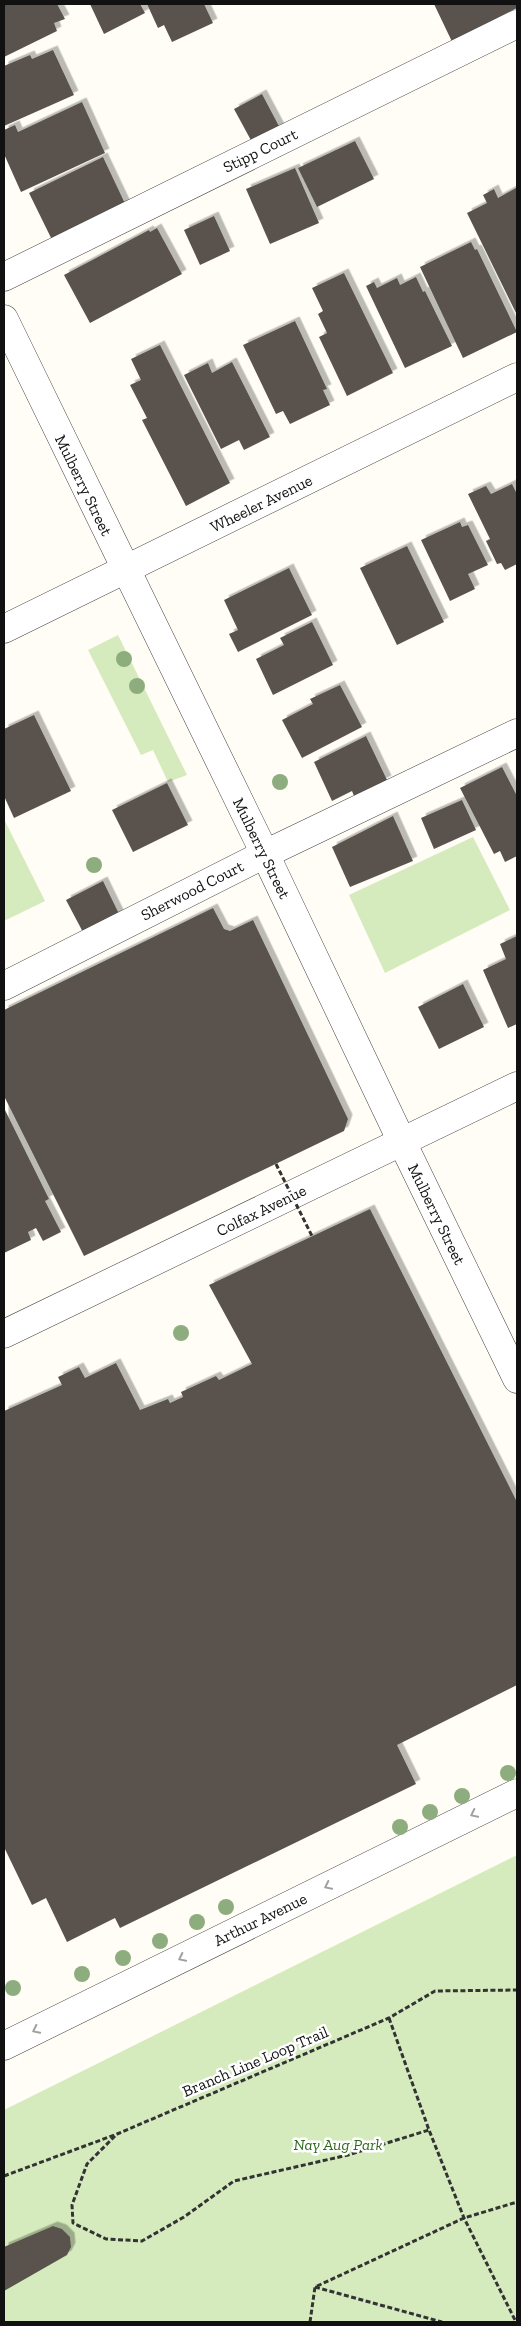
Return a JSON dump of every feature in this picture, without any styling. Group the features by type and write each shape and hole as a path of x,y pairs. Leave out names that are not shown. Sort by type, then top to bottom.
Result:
{"street":[{"name":"Stipp Court","path":"4,277 517,24"},
{"name":"Mulberry Street","path":"4,320 265,854 517,1379"},
{"name":"Wheeler Avenue","path":"4,629 517,377"},
{"name":"Sherwood Court","path":"4,986 265,854 517,732"},
{"name":"Colfax Avenue","path":"4,1334 517,1086"},
{"name":"Arthur Avenue","path":"4,2044 517,1793"}],"path":[{"path":"276,1164 312,1236"},
{"name":"Branch Line Loop Trail","path":"4,2176 117,2134 389,2018 435,1990 517,1990"},
{"path":"389,2018 429,2130 464,2218 516,2322"},
{"path":"117,2134 87,2164 72,2205 73,2223 106,2239 142,2241 184,2217 234,2181 348,2155 429,2130"},
{"path":"315,2287 464,2218 517,2202"},
{"path":"310,2322 315,2287"},
{"path":"315,2287 442,2322"}],"green space":[{"path":"118,635 187,775 168,782 153,750 141,755 88,650"},
{"path":"4,819 45,901 4,921"},
{"path":"473,837 510,910 385,973 349,895"},
{"name":"Nay Aug Park","path":"517,1855 517,2322 4,2322 4,2110"}],"building":[{"path":"4,4 57,4 65,19 54,23 57,31 4,57"},
{"path":"90,4 140,4 145,13 104,34"},
{"path":"147,4 204,4 213,23 172,42 164,25 158,28"},
{"path":"434,4 517,4 517,8 499,17 503,27 456,50"},
{"path":"53,50 74,95 4,126 4,66 30,55 32,59"},
{"path":"262,94 281,130 253,144 234,109"},
{"path":"82,102 105,153 21,192 4,154 4,130 15,125 18,132"},
{"path":"355,141 374,179 317,207 298,168"},
{"path":"103,157 129,212 56,248 29,193"},
{"path":"295,168 319,223 270,244 246,189"},
{"path":"516,188 517,315 467,213 487,203 483,195 494,189 498,198"},
{"path":"214,216 230,251 200,265 184,230"},
{"path":"157,228 182,274 90,323 64,275 149,230 150,232"},
{"path":"471,242 475,250 477,249 517,332 463,358 420,267"},
{"path":"344,273 393,373 347,396 319,337 327,333 318,314 323,311 312,288"},
{"path":"416,277 423,292 425,291 452,346 405,368 366,286 374,282 377,288 397,278 400,285"},
{"path":"295,321 327,389 323,390 330,405 290,424 283,411 276,414 243,345"},
{"path":"160,345 230,483 186,506 142,420 147,418 130,385 141,380 131,359"},
{"path":"232,362 270,437 244,450 239,440 221,449 184,375 208,363 212,373"},
{"path":"512,484 517,494 517,564 505,570 501,563 497,564 486,541 490,539 468,494 486,486 491,494"},
{"path":"460,522 462,527 468,525 488,565 468,574 475,589 450,601 421,540"},
{"path":"407,546 444,622 397,645 360,568"},
{"path":"289,568 312,615 238,652 229,634 238,630 224,600"},
{"path":"312,622 333,665 273,695 256,659 284,645 280,638"},
{"path":"340,685 362,727 302,758 282,720 313,704 310,699"},
{"path":"34,715 71,791 14,818 4,796 4,729"},
{"path":"366,736 387,780 354,796 352,791 332,801 314,762"},
{"path":"502,767 517,796 517,856 505,862 500,851 494,854 460,788"},
{"path":"167,783 188,825 133,852 112,810"},
{"path":"462,800 476,830 434,849 421,818"},
{"path":"393,816 413,861 350,887 332,847"},
{"path":"103,881 121,918 85,936 66,900"},
{"path":"213,908 224,929 230,931 253,920 348,1119 344,1131 84,1256 4,1096 4,1010"},
{"path":"517,936 517,1024 508,1028 483,970 506,959 500,944"},
{"path":"463,984 484,1027 439,1049 418,1007"},
{"path":"4,1108 49,1199 45,1201 61,1232 43,1241 36,1228 28,1232 31,1240 4,1253"},
{"path":"370,1209 517,1502 517,1685 397,1745 416,1784 120,1928 115,1918 67,1942 46,1898 32,1905 4,1847 4,1411 62,1385 58,1377 79,1367 85,1378 116,1363 140,1410 168,1399 170,1403 183,1397 181,1392 216,1376 219,1380 252,1364 209,1285"},
{"path":"53,2226 62,2229 70,2237 71,2247 67,2255 4,2291 4,2247"}]}
